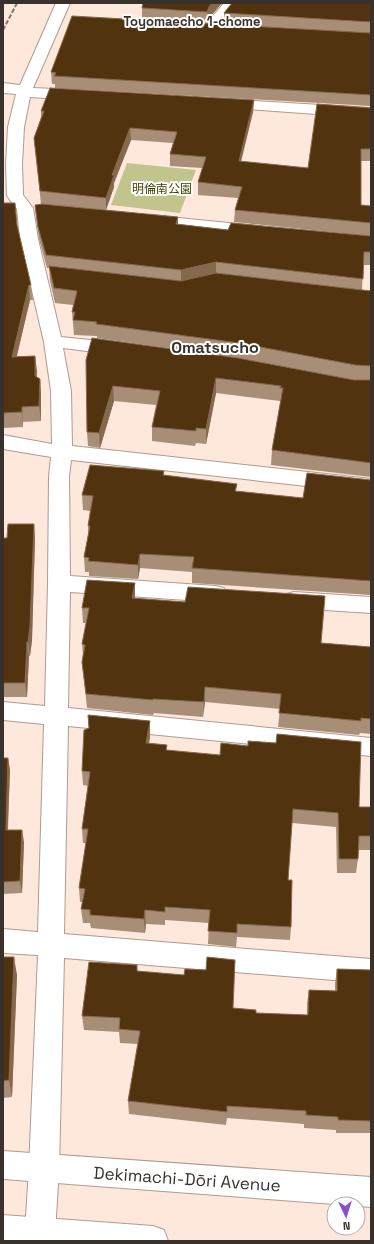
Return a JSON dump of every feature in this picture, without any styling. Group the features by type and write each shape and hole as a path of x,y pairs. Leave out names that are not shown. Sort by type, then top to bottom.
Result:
{"street":[{"path":"40,1232 44,1169 51,945 59,583 59,477 62,452 61,392 53,342 46,274 29,239 14,165 18,90 63,3"},
{"path":"214,30 215,22 232,3"},
{"path":"55,20 71,21"},
{"path":"198,28 230,30"},
{"path":"18,90 95,96"},
{"path":"206,103 371,113"},
{"path":"135,218 277,232"},
{"path":"53,342 77,343 138,351"},
{"path":"3,442 62,452 371,486"},
{"path":"59,583 238,596"},
{"path":"277,599 371,606"},
{"path":"3,711 371,747"},
{"path":"3,941 371,972"},
{"name":"Dekimachi-Dōri Avenue","path":"3,1165 371,1192"},
{"path":"3,1230 153,1241"}],"green space":[{"name":"明倫南公園","path":"127,163 196,170 180,213 111,205"}],"building":[{"path":"143,3 212,3 207,12 142,8"},
{"path":"232,3 371,3 371,22 224,13"},
{"path":"72,16 371,33 371,95 54,76 56,73 51,72"},
{"path":"50,88 254,100 239,161 308,168 317,104 371,108 371,149 361,149 361,205 371,206 371,223 235,210 242,187 198,182 206,157 170,154 177,132 130,128 112,175 114,175 106,198 40,191 34,138 44,111 41,111"},
{"path":"3,203 15,203 17,225 31,285 29,285 12,357 35,356 35,376 40,379 39,406 22,407 22,412 3,413"},
{"path":"42,204 178,217 176,224 228,230 231,223 371,236 371,252 364,252 363,279 216,262 181,270 46,255 38,227 35,205"},
{"path":"49,266 181,281 216,273 371,291 371,366 355,365 239,343 96,324 97,322 73,320 75,312 72,312 77,291 54,288"},
{"path":"92,338 238,358 354,380 371,380 371,463 272,450 283,388 280,388 281,386 216,378 206,429 196,428 196,431 152,427 160,391 113,386 99,433 87,432 86,360"},
{"path":"90,465 164,471 163,475 237,484 235,491 303,498 307,473 371,480 371,581 192,568 194,557 140,554 138,565 88,561 89,558 84,557 90,526 88,526 93,496 82,495"},
{"path":"8,524 34,524 30,626 27,642 25,683 3,683 3,538 7,538"},
{"path":"87,580 135,583 132,598 185,602 188,587 325,596 321,643 371,647 371,719 361,718 361,721 279,713 281,694 205,687 204,702 153,700 86,694 82,662 85,645 82,644 89,608 82,608"},
{"path":"88,715 150,721 146,743 167,745 166,750 220,755 221,743 248,746 248,741 276,743 277,734 361,742 359,807 371,807 371,836 359,836 358,859 339,859 338,813 293,809 288,880 292,880 291,927 237,924 237,933 208,931 210,910 165,907 165,912 145,910 144,919 90,915 90,910 81,909 85,889 79,888 88,829 82,829 90,772 82,771 84,730 89,728"},
{"path":"3,758 8,758 6,830 22,830 20,881 3,882"},
{"path":"3,957 14,957 9,1080 3,1081"},
{"path":"207,957 235,960 233,1008 256,1010 256,1013 308,1015 309,990 337,991 337,969 371,970 371,1121 338,1120 338,1117 306,1115 306,1111 227,1106 227,1112 128,1101 140,1031 119,1029 120,1018 82,1016 89,962 137,965 137,971 184,975 185,969 206,970"}],"railway":[{"path":"3,30 17,3"}],"district":[{"name":"Toyomaecho 1-chome","path":"192,21"},
{"name":"Omatsucho","path":"215,347"}]}
